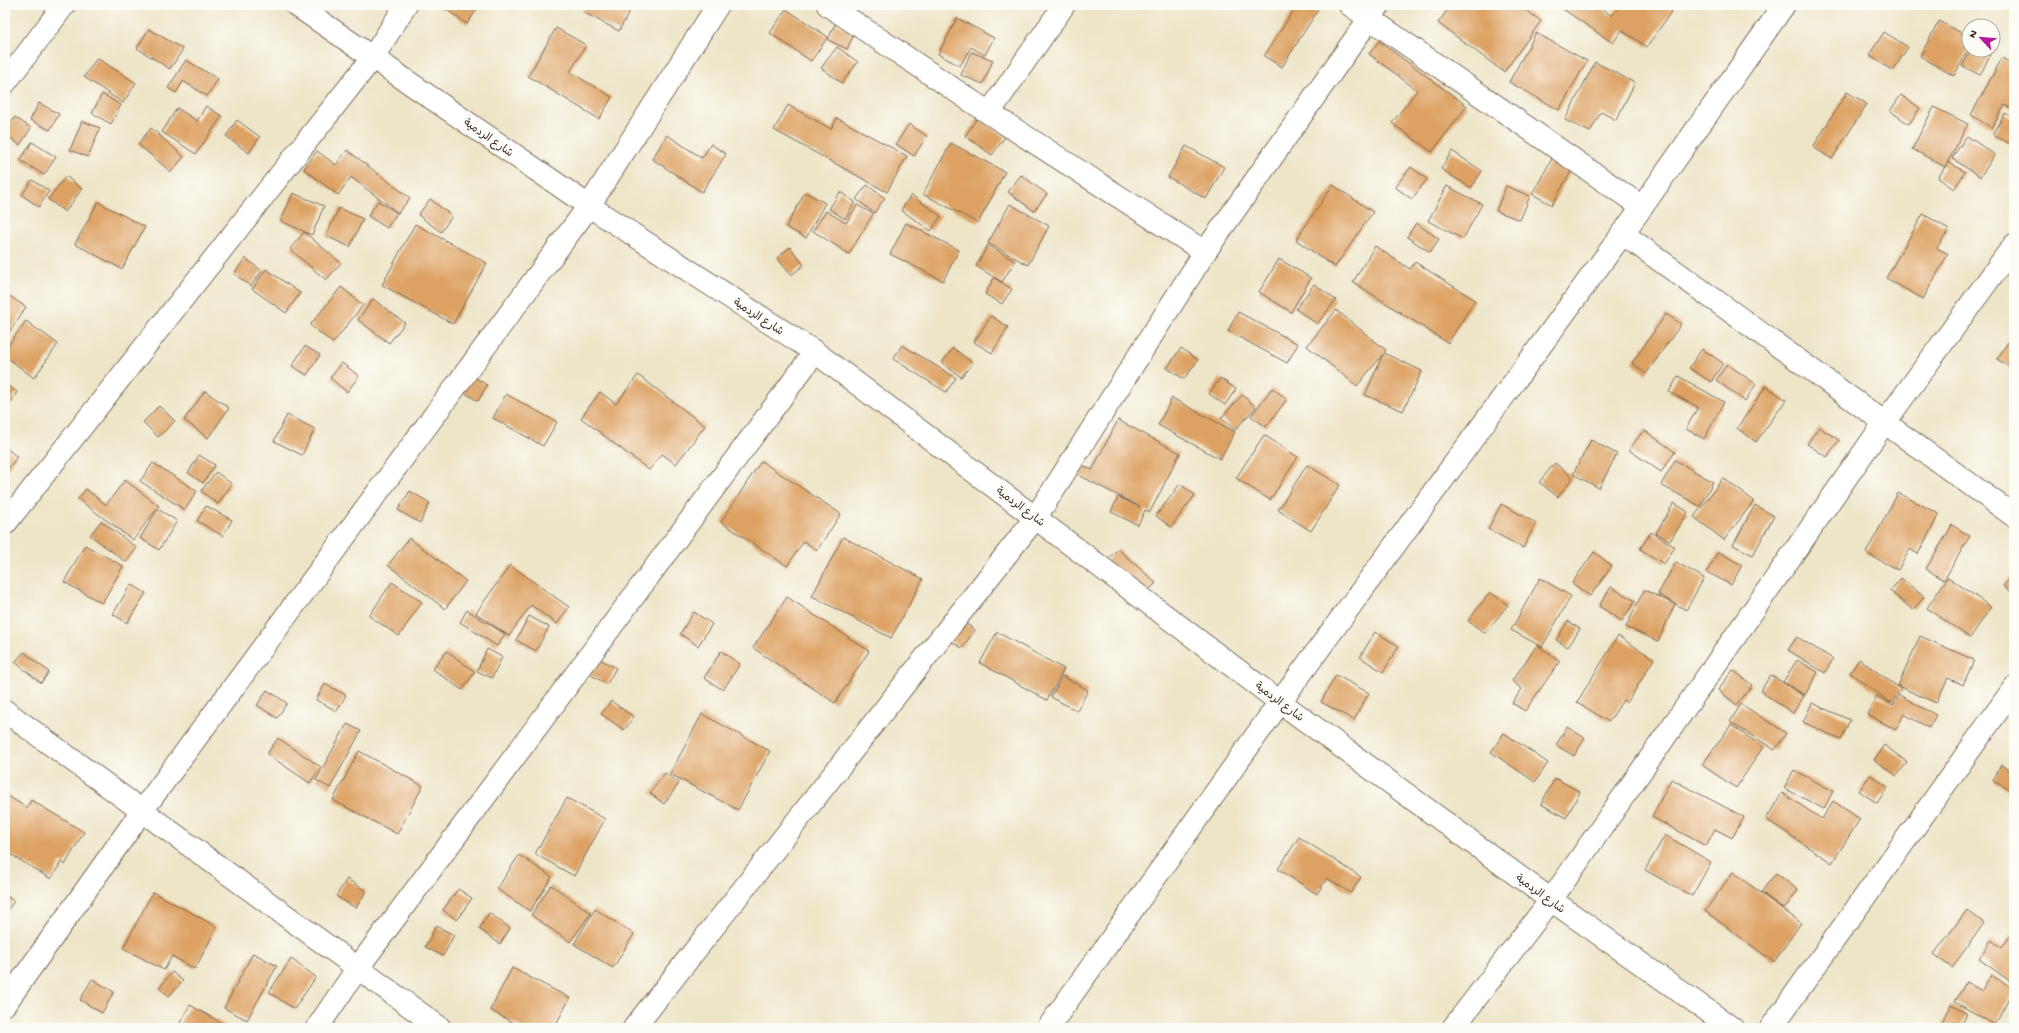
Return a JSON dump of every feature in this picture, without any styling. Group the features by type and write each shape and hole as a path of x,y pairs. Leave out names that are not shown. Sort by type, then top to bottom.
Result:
{"street":[{"path":"5,83 64,5"},
{"name":"شارع الردمية","path":"296,5 373,56 589,206 815,352 1280,702 1551,900 1732,1028"},
{"path":"5,524 373,56 406,5"},
{"path":"5,1004 142,811 589,206 718,5"},
{"path":"828,5 989,113 1204,252"},
{"path":"989,113 1064,5"},
{"path":"1350,5 1374,11 1642,207"},
{"path":"1048,1028 1280,702 1642,207 1784,5"},
{"path":"634,1028 1036,517 1204,252 1374,11"},
{"path":"1622,233 2014,516"},
{"path":"1453,1028 1551,900 1885,422 2014,245"},
{"path":"317,1028 357,969 815,352"},
{"path":"1771,1028 2014,688"},
{"path":"5,711 357,969 440,1028"}],"building":[{"path":"439,5 480,5 467,24"},
{"path":"586,5 633,5 619,31 583,12"},
{"path":"1297,5 1310,5 1318,10 1282,67 1264,56"},
{"path":"1451,5 1519,5 1541,21 1504,72 1438,23"},
{"path":"1557,5 1596,5 1612,16 1619,5 1675,6 1647,47 1622,30 1613,43"},
{"path":"786,9 828,37 811,61 770,33"},
{"path":"957,18 994,38 985,55 971,47 960,66 938,54"},
{"path":"1939,21 1961,33 1961,58 1964,58 1954,76 1920,56"},
{"path":"835,24 855,32 847,49 828,40"},
{"path":"556,28 586,45 570,72 612,97 599,119 528,76"},
{"path":"149,29 183,49 170,69 137,48"},
{"path":"1884,32 1908,47 1893,71 1869,55"},
{"path":"1536,33 1587,61 1559,110 1509,82"},
{"path":"1379,41 1467,106 1432,152 1392,123 1417,90 1369,54"},
{"path":"837,47 858,62 842,83 821,68"},
{"path":"971,52 993,60 983,84 961,75"},
{"path":"97,58 136,83 123,103 84,77"},
{"path":"1966,58 1988,58 1980,75 1962,66"},
{"path":"2002,58 2014,65 2014,110 2005,105 1992,128 1971,115"},
{"path":"186,60 218,79 207,96 183,81 176,93 168,88"},
{"path":"1595,62 1635,83 1616,120 1601,112 1590,132 1565,120"},
{"path":"1847,92 1867,104 1832,159 1813,147"},
{"path":"102,94 121,105 111,124 92,113"},
{"path":"1901,95 1920,108 1909,124 1890,111"},
{"path":"39,103 59,114 50,130 30,120"},
{"path":"788,105 831,129 837,118 907,156 887,192 774,130"},
{"path":"206,106 222,116 196,154 162,132 177,108 197,121"},
{"path":"1934,107 1968,124 1945,167 1912,149"},
{"path":"2005,113 2014,118 2014,146 1993,135"},
{"path":"15,117 31,128 20,145 5,134"},
{"path":"978,117 1005,137 992,155 965,136"},
{"path":"237,120 260,137 249,153 226,136"},
{"path":"82,121 100,128 88,157 70,150"},
{"path":"909,124 927,136 914,156 896,144"},
{"path":"151,128 184,157 171,172 138,144"},
{"path":"667,135 702,158 711,144 726,154 702,192 652,159"},
{"path":"1967,136 1995,155 1980,177 1952,158"},
{"path":"32,142 56,157 44,175 20,160"},
{"path":"951,143 1005,172 978,223 923,194"},
{"path":"1186,146 1224,167 1206,199 1168,177"},
{"path":"347,150 410,198 398,213 351,177 338,195 304,169 317,151 336,165"},
{"path":"1557,150 1577,161 1552,205 1532,194"},
{"path":"1452,151 1482,171 1471,188 1441,169"},
{"path":"1948,162 1965,172 1954,189 1938,178"},
{"path":"1411,167 1427,179 1412,199 1395,187"},
{"path":"1021,175 1047,194 1034,211 1008,192"},
{"path":"66,176 82,189 65,212 48,199"},
{"path":"32,180 49,191 39,207 22,195"},
{"path":"867,185 885,198 874,213 856,199"},
{"path":"1333,185 1373,212 1335,267 1296,240"},
{"path":"1447,186 1482,204 1463,239 1428,221"},
{"path":"1506,186 1530,196 1520,220 1496,211"},
{"path":"805,192 825,203 806,238 786,227"},
{"path":"840,192 855,202 845,219 829,209"},
{"path":"293,193 324,206 312,235 281,221"},
{"path":"911,195 941,216 931,231 901,210"},
{"path":"430,199 452,216 441,232 418,215"},
{"path":"378,201 397,213 387,228 368,216"},
{"path":"98,202 145,227 122,269 75,244"},
{"path":"1010,204 1049,226 1028,265 988,243"},
{"path":"857,205 873,214 849,254 813,231 826,211 846,223"},
{"path":"339,208 363,219 350,247 326,236"},
{"path":"1923,214 1949,229 1937,248 1948,254 1923,299 1886,278"},
{"path":"906,223 959,250 943,281 890,254"},
{"path":"1416,223 1439,239 1430,252 1407,237"},
{"path":"415,224 487,263 453,324 382,285"},
{"path":"304,232 341,263 326,280 290,249"},
{"path":"988,245 1015,261 1002,282 976,266"},
{"path":"1375,246 1410,269 1415,262 1475,300 1448,343 1353,282"},
{"path":"790,247 804,265 791,275 777,258"},
{"path":"245,258 262,271 251,286 234,274"},
{"path":"1279,259 1311,278 1291,312 1259,292"},
{"path":"266,269 300,293 286,313 252,289"},
{"path":"994,278 1012,289 1002,304 985,294"},
{"path":"1314,284 1336,300 1317,324 1296,309"},
{"path":"341,287 363,305 333,343 310,325"},
{"path":"5,293 26,307 6,337 5,337"},
{"path":"373,299 405,323 389,343 358,320"},
{"path":"1336,310 1386,350 1384,353 1422,371 1403,411 1365,395 1383,354 1357,386 1307,346"},
{"path":"1238,312 1298,344 1287,363 1228,331"},
{"path":"1666,314 1681,324 1646,374 1632,363"},
{"path":"991,316 1008,327 992,353 974,342"},
{"path":"26,321 58,344 34,378 5,356 5,350"},
{"path":"2014,333 2014,370 1997,359"},
{"path":"902,345 956,378 946,392 893,359"},
{"path":"305,346 320,355 307,375 292,366"},
{"path":"953,348 973,363 961,377 942,363"},
{"path":"1181,348 1198,360 1184,379 1167,368"},
{"path":"1702,349 1723,363 1711,382 1689,368"},
{"path":"342,363 359,376 347,392 330,378"},
{"path":"1727,364 1756,384 1745,401 1716,380"},
{"path":"470,374 487,385 478,401 460,390"},
{"path":"638,375 705,426 676,464 662,454 649,470 581,418 600,392 616,404"},
{"path":"1678,376 1724,402 1704,439 1686,429 1698,407 1669,392"},
{"path":"1220,378 1236,389 1225,405 1209,394"},
{"path":"5,384 17,392 5,413"},
{"path":"1766,386 1786,400 1756,442 1737,428"},
{"path":"1272,388 1287,399 1266,427 1251,416"},
{"path":"205,391 229,408 208,438 184,420"},
{"path":"506,394 557,422 543,446 493,418"},
{"path":"1242,395 1256,407 1235,430 1221,418"},
{"path":"1172,398 1235,432 1220,459 1158,425"},
{"path":"159,406 175,421 158,437 143,422"},
{"path":"287,415 315,429 302,455 274,441"},
{"path":"1118,420 1180,453 1150,512 1145,510 1138,525 1111,512 1118,497 1140,507 1067,469 1072,460 1092,470"},
{"path":"1819,427 1839,440 1827,457 1807,444"},
{"path":"1644,430 1675,452 1661,472 1629,450"},
{"path":"1264,435 1298,457 1270,500 1236,478"},
{"path":"1591,440 1617,454 1599,488 1573,474"},
{"path":"5,447 17,457 5,473"},
{"path":"199,455 215,465 203,483 188,473"},
{"path":"1675,460 1713,482 1700,506 1661,485"},
{"path":"761,461 841,514 817,550 804,541 787,566 721,522"},
{"path":"153,463 197,491 185,510 140,481"},
{"path":"1555,463 1573,478 1558,497 1539,482"},
{"path":"1307,465 1340,485 1311,531 1278,510"},
{"path":"216,472 232,484 218,504 201,491"},
{"path":"1723,478 1754,501 1724,540 1694,517"},
{"path":"125,480 159,506 133,540 78,499 86,489 106,505"},
{"path":"1180,484 1195,495 1171,527 1156,516"},
{"path":"410,491 430,503 420,523 398,510"},
{"path":"1898,493 1939,514 1918,554 1910,549 1898,570 1866,553"},
{"path":"1674,503 1688,512 1670,541 1656,533"},
{"path":"1501,504 1536,523 1523,548 1488,529"},
{"path":"1755,505 1774,516 1753,555 1733,545"},
{"path":"206,506 232,520 223,536 197,521"},
{"path":"158,509 177,521 159,550 140,538"},
{"path":"101,521 137,548 126,562 90,535"},
{"path":"1952,525 1970,536 1944,580 1926,569"},
{"path":"1651,532 1675,547 1664,564 1640,549"},
{"path":"843,537 923,579 891,638 812,596"},
{"path":"409,538 466,581 445,609 388,565"},
{"path":"85,545 123,566 102,603 64,582"},
{"path":"1118,549 1156,583 1144,595 1106,561"},
{"path":"1594,552 1612,566 1590,596 1572,583"},
{"path":"1718,552 1742,565 1731,585 1707,572"},
{"path":"1676,562 1704,578 1686,610 1658,594"},
{"path":"510,565 569,607 557,624 531,605 509,636 476,613"},
{"path":"2014,572 2014,595 2003,586"},
{"path":"1948,577 1991,607 1970,638 1927,608"},
{"path":"1540,578 1571,596 1542,647 1511,630"},
{"path":"1901,578 1924,597 1913,610 1890,591"},
{"path":"392,582 422,602 399,636 369,616"},
{"path":"131,584 146,593 127,623 113,614"},
{"path":"1611,587 1635,601 1622,621 1599,606"},
{"path":"1644,590 1675,604 1658,641 1626,627"},
{"path":"1490,592 1508,605 1485,633 1468,621"},
{"path":"787,597 869,651 835,703 753,648"},
{"path":"467,610 505,634 497,646 460,622"},
{"path":"694,612 712,624 698,646 680,634"},
{"path":"529,616 549,627 536,651 516,640"},
{"path":"962,621 975,630 962,648 949,640"},
{"path":"1568,621 1580,629 1568,647 1556,640"},
{"path":"997,632 1064,669 1047,700 980,663"},
{"path":"1375,632 1399,646 1383,672 1360,657"},
{"path":"1618,636 1654,659 1627,703 1623,700 1609,722 1577,702"},
{"path":"1920,636 1974,660 1963,685 1948,678 1936,703 1898,686"},
{"path":"1797,637 1833,659 1825,673 1788,650"},
{"path":"1537,645 1560,661 1525,711 1512,703 1522,689 1512,681"},
{"path":"487,649 502,657 492,678 477,671"},
{"path":"447,651 475,672 462,690 433,669"},
{"path":"721,651 740,664 723,690 704,678"},
{"path":"24,652 49,672 41,683 15,662"},
{"path":"598,658 616,668 607,684 589,674"},
{"path":"1859,659 1901,689 1891,703 1850,673"},
{"path":"1797,660 1818,672 1805,695 1783,682"},
{"path":"1733,670 1752,685 1737,705 1718,690"},
{"path":"1336,675 1369,693 1354,720 1321,702"},
{"path":"1771,675 1804,696 1793,713 1760,691"},
{"path":"1062,676 1088,690 1077,711 1051,697"},
{"path":"325,684 346,695 337,711 316,700"},
{"path":"267,690 287,703 277,718 257,705"},
{"path":"1899,695 1936,715 1929,728 1904,714 1896,730 1867,714 1877,696 1893,705"},
{"path":"611,701 634,717 624,730 601,714"},
{"path":"1812,703 1850,720 1841,740 1803,722"},
{"path":"1741,704 1786,733 1775,750 1730,722"},
{"path":"702,714 770,751 738,810 670,774"},
{"path":"347,724 361,731 330,788 316,780"},
{"path":"1731,725 1763,747 1736,788 1702,765"},
{"path":"1567,727 1585,738 1574,756 1556,745"},
{"path":"1504,733 1548,763 1535,782 1491,752"},
{"path":"278,738 321,767 310,783 267,754"},
{"path":"1884,745 1907,762 1897,776 1874,760"},
{"path":"359,751 423,786 397,834 333,800"},
{"path":"2001,765 2014,772 2014,792 1993,781"},
{"path":"1794,770 1833,791 1824,809 1784,788"},
{"path":"665,773 679,783 664,804 650,793"},
{"path":"1870,775 1888,787 1877,803 1859,791"},
{"path":"1555,778 1580,792 1566,818 1541,804"},
{"path":"1671,779 1744,817 1732,838 1715,829 1706,846 1652,817"},
{"path":"1782,793 1822,819 1833,801 1860,819 1832,863 1766,819"},
{"path":"5,794 27,808 31,800 84,832 65,865 61,862 51,879 5,851"},
{"path":"567,798 605,819 574,876 535,854"},
{"path":"1665,835 1711,862 1692,896 1645,870"},
{"path":"1299,837 1361,877 1351,893 1327,878 1317,894 1278,869"},
{"path":"519,855 552,877 530,911 497,889"},
{"path":"1733,872 1801,923 1774,962 1705,911"},
{"path":"1776,873 1798,890 1784,909 1761,892"},
{"path":"347,879 366,891 356,908 336,896"},
{"path":"551,885 591,913 570,942 531,915"},
{"path":"458,889 472,898 457,920 443,910"},
{"path":"153,892 217,927 195,969 172,956 164,970 123,948"},
{"path":"5,895 14,901 5,914"},
{"path":"595,909 634,934 613,968 574,944"},
{"path":"1967,910 1984,923 1952,968 1934,954"},
{"path":"489,913 510,928 500,944 479,929"},
{"path":"436,926 454,935 443,956 425,947"},
{"path":"2014,930 2014,984 1979,959 1991,940 2002,948"},
{"path":"253,953 277,966 247,1020 224,1008"},
{"path":"291,959 316,977 294,1009 269,992"},
{"path":"512,968 570,998 554,1028 523,1028 490,1010"},
{"path":"172,972 183,981 169,996 159,988"},
{"path":"1991,975 2014,989 1995,1025 1955,1002 1966,982 1982,991"},
{"path":"92,979 114,992 102,1013 80,1000"},
{"path":"190,1005 230,1028 177,1028"},
{"path":"1951,1005 1967,1014 1960,1028 1952,1028 1942,1023"}]}
